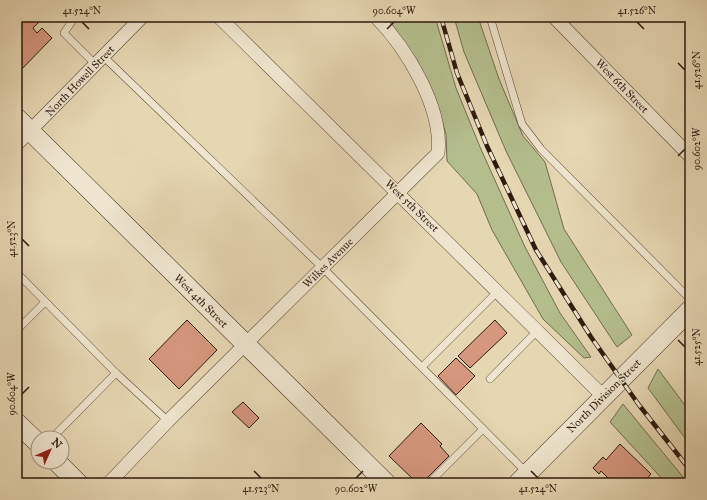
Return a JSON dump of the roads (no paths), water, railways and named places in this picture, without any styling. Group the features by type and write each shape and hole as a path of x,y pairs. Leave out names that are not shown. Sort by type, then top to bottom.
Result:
{"main road":[{"name":"West 4th Street","path":"21,131 246,344 386,483"},
{"name":"North Division Street","path":"523,478 690,310"},
{"path":"17,422 30,435"},
{"path":"65,470 78,483"}],"street":[{"name":"North Howell Street","path":"21,131 100,61 142,17"},
{"name":"West 5th Street","path":"219,17 538,330 603,396"},
{"name":"Wilkes Avenue","path":"109,483 168,421 438,153 440,141 436,117 410,59 392,34 376,17"},
{"name":"West 6th Street","path":"554,17 690,156"}],"lane":[{"path":"75,17 64,33 100,61 323,268 483,429 523,478"},
{"path":"490,17 522,124 541,149 690,299"},
{"path":"17,273 116,373 168,421"},
{"path":"422,367 498,291"},
{"path":"17,330 45,302"},
{"path":"490,379 538,330"},
{"path":"60,430 116,373"},
{"path":"429,483 483,429"}],"railway":[{"path":"441,17 457,73 487,146 536,250 591,337 639,405 690,470"}]}
